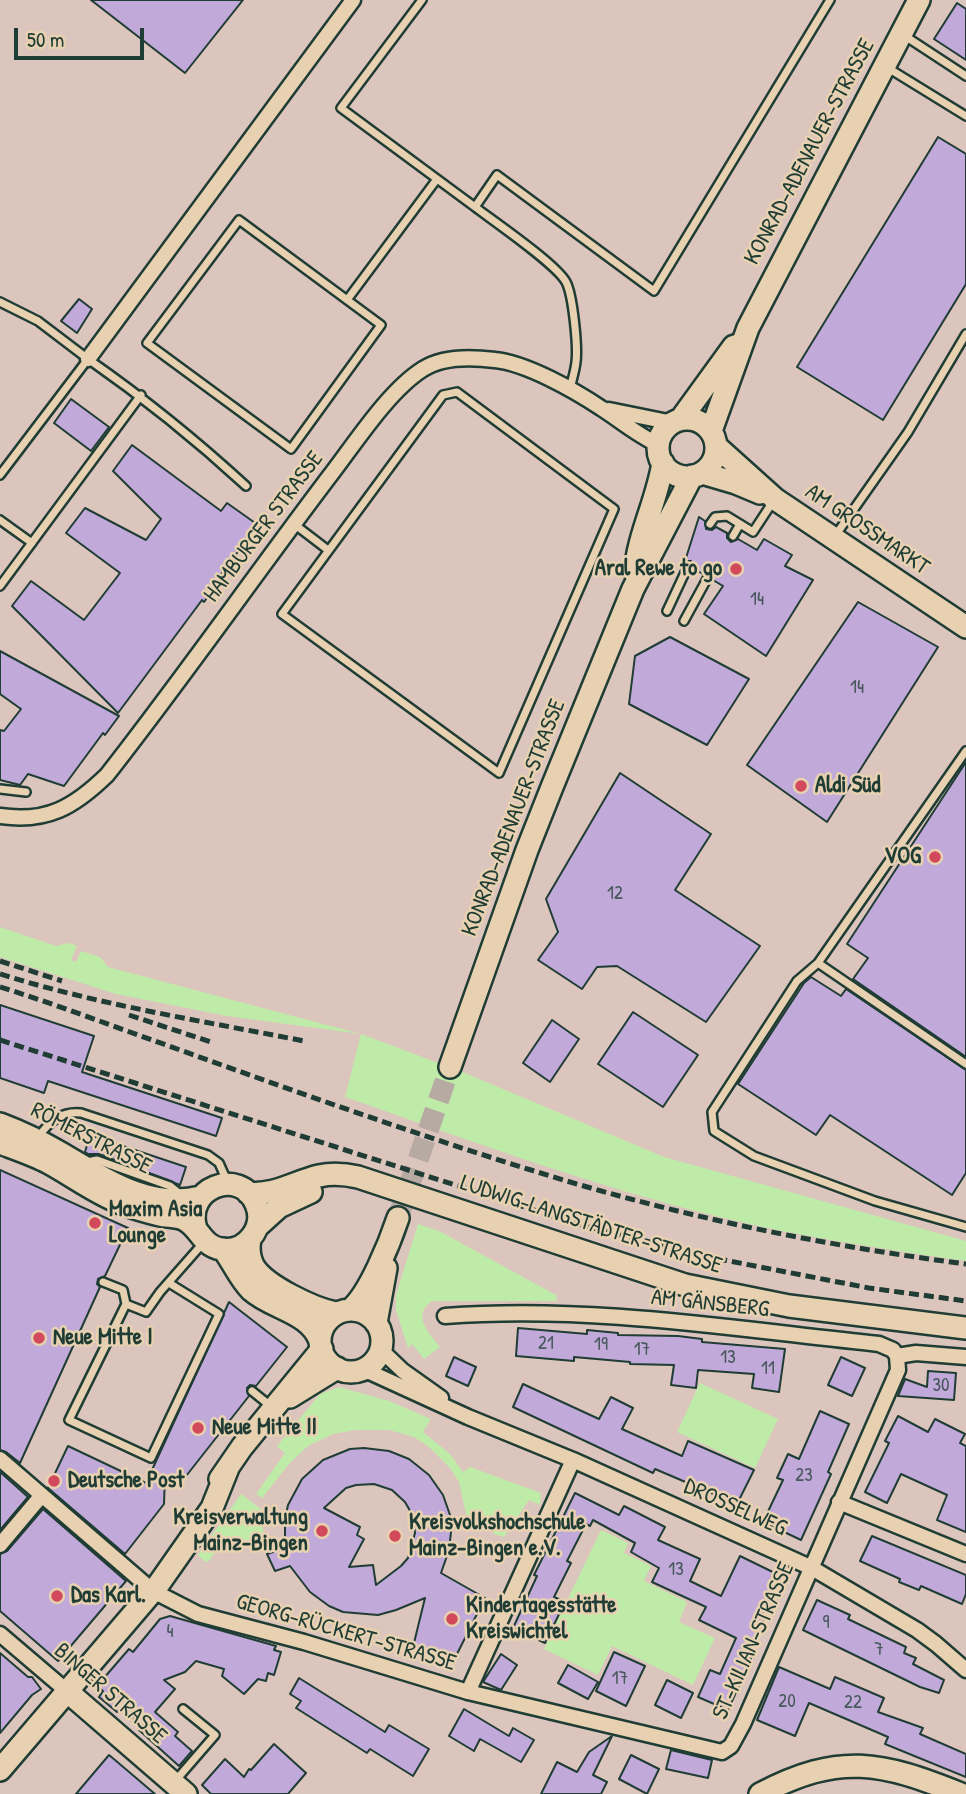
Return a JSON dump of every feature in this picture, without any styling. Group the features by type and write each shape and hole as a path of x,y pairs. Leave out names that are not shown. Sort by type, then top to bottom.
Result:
{"main road":[{"name":"KONRAD-ADENAUER-STRASSE","path":"677,421 748,328 919,0"},
{"name":"KONRAD-ADENAUER-STRASSE","path":"714,438 748,328"},
{"path":"677,421 699,421 714,438 713,461 697,475 677,474 661,454 661,436 677,421"},
{"name":"AM GROSSMARKT","path":"714,438 775,499 832,540 966,627"},
{"name":"KONRAD-ADENAUER-STRASSE","path":"633,590 638,548 660,478 661,454"},
{"name":"KONRAD-ADENAUER-STRASSE","path":"450,1067 527,850 633,590 697,475"},
{"name":"AM GROSSMARKT","path":"697,475 736,482 775,499"},
{"name":"RÖMERSTRASSE","path":"0,1124 111,1199 128,1206 184,1219 208,1240"},
{"name":"RÖMERSTRASSE","path":"0,1143 34,1147 78,1164 144,1196 166,1200 192,1199 215,1187 238,1189"},
{"name":"LUDWIG-LANGSTÄDTER-STRASSE","path":"238,1189 274,1192 332,1174 358,1177 653,1276 707,1290 789,1306 966,1328"},
{"name":"LUDWIG-LANGSTÄDTER-STRASSE","path":"254,1233 279,1207 329,1185 348,1180 370,1181"},
{"path":"192,1199 194,1210 208,1240 252,1291 304,1320 315,1330 326,1357 337,1367 352,1371 363,1369 376,1359 381,1350 381,1333 376,1323 363,1312 317,1308 262,1276 249,1255 257,1206 238,1189"},
{"path":"0,1770 153,1591 212,1508 228,1468 321,1345 325,1325 358,1304 396,1226 376,1323"},
{"path":"208,1240 238,1247 254,1233"},
{"path":"274,1408 337,1367"},
{"name":"BINGER STRASSE","path":"68,1692 180,1789"},
{"path":"760,1794 786,1780 817,1770 865,1766 910,1774 961,1794"}],"street":[{"path":"88,359 353,0"},
{"name":"HAMBURGER STRASSE","path":"0,816 20,818 54,813 89,793 107,775 380,411 423,369 439,362 466,358 497,360 532,370 601,408 661,454"},
{"name":"HAMBURGER STRASSE","path":"601,408 642,418 677,421"},
{"name":"AM GÄNSBERG","path":"445,1316 500,1312 594,1315 878,1344 893,1350 897,1356 916,1353 966,1357"},
{"name":"DROSSELWEG","path":"381,1350 403,1371 468,1417"},
{"name":"ST-KILIAN-STRASSE","path":"727,1750 743,1724 898,1370 897,1356"},
{"name":"DROSSELWEG","path":"363,1369 468,1417 573,1460 812,1569 917,1630 966,1670"},
{"name":"GEORG-RÜCKERT-STRASSE","path":"0,1459 153,1591 198,1614 304,1642 468,1692 722,1752 727,1750"},
{"path":"468,1692 573,1460"},
{"path":"0,1545 42,1495"},
{"path":"839,1502 966,1554"},
{"name":"BINGER STRASSE","path":"0,1634 68,1692"}],"lane":[{"path":"422,0 341,108 475,207 549,265 566,282 576,348 576,364 569,390"},
{"path":"475,207 497,175 654,291 830,0"},
{"path":"901,34 966,76"},
{"path":"884,66 966,116"},
{"path":"347,300 437,179"},
{"path":"239,220 347,300 381,325 290,449 147,343 239,220"},
{"path":"0,302 38,321 141,396 202,445 246,486"},
{"path":"832,540 908,432 966,334"},
{"path":"0,475 88,359"},
{"path":"457,393 614,509 499,773 282,614 328,550 443,394 457,393"},
{"path":"0,586 141,396"},
{"path":"710,524 715,517 727,516 754,532 775,499"},
{"path":"0,520 32,543"},
{"path":"294,524 328,550"},
{"path":"733,536 740,524"},
{"path":"667,611 688,566"},
{"path":"684,621 708,577"},
{"path":"966,751 818,963 797,981 712,1112 714,1131 754,1156 875,1201 966,1227"},
{"path":"0,789 26,792"},
{"path":"818,963 966,1064"},
{"path":"34,1147 57,1118 70,1112 81,1113 208,1155 219,1163 238,1189"},
{"path":"126,1304 146,1312 208,1240"},
{"path":"103,1282 123,1290 126,1304 69,1420 150,1458 219,1314 169,1283"},
{"path":"253,1391 274,1408"},
{"path":"180,1789 215,1735 183,1709"}],"green space":[{"path":"0,927 56,946 69,943 77,946 71,960 76,962 81,951 100,957 108,967 361,1034 227,1016 116,994 0,957"},
{"path":"361,1034 465,1073 664,1157 966,1241 966,1261 812,1237 672,1205 531,1162 345,1097"},
{"path":"418,1224 439,1231 556,1295 557,1301 432,1301 426,1306 422,1318 440,1347 424,1359 412,1344 408,1348 396,1310 396,1295"},
{"path":"700,1383 778,1419 755,1468 677,1432"},
{"path":"339,1387 389,1401 431,1419 423,1432 450,1454 463,1472 470,1467 541,1493 540,1505 529,1500 504,1537 494,1534 487,1517 467,1518 459,1482 450,1468 429,1447 414,1437 389,1430 356,1430 333,1434 308,1446 289,1464 262,1498 256,1494 285,1453 277,1446 320,1394"},
{"path":"241,1494 262,1510 263,1537 256,1543 242,1539 229,1542 205,1562 198,1555"},
{"path":"601,1530 628,1543 624,1553 651,1566 644,1581 687,1602 679,1622 715,1638 693,1685 612,1646 598,1675 544,1649"}],"building":[{"path":"91,0 243,0 185,73"},
{"path":"957,3 966,9 966,60 934,39"},
{"path":"938,137 966,154 966,284 883,420 797,367"},
{"path":"79,299 92,309 77,333 61,321"},
{"path":"71,399 109,427 91,451 54,423"},
{"path":"132,445 221,511 227,503 258,525 216,581 218,583 204,602 202,600 118,713 12,606 31,581 84,620 120,573 66,533 85,508 146,540 161,519 113,471"},
{"path":"699,517 705,521 706,529 712,530 716,527 727,533 731,542 738,539 757,550 764,539 792,555 785,566 813,580 766,656 704,614 723,586 713,580 711,572 703,574 694,569 691,561 685,561"},
{"path":"858,602 938,647 827,822 747,765"},
{"path":"670,637 749,679 707,745 629,704 635,656"},
{"path":"0,651 119,716 64,786 28,774 20,785 0,780 0,730 4,731 21,709 0,694"},
{"name":"VOG","path":"966,762 966,1057 853,979 868,958 847,944"},
{"path":"620,773 711,834 675,890 760,946 706,1022 617,966 597,967 582,989 538,960 558,932 546,899"},
{"path":"811,977 841,996 846,989 966,1070 966,1173 952,1195 830,1115 816,1135 738,1084 804,983"},
{"path":"0,1005 94,1036 82,1072 222,1118 216,1136 48,1081 44,1093 0,1078"},
{"path":"633,1012 698,1055 663,1107 598,1064"},
{"path":"552,1020 579,1039 550,1082 523,1063"},
{"path":"90,1135 186,1167 180,1185 99,1154 88,1154 85,1152"},
{"name":"Neue Mitte I","path":"0,1170 128,1228 105,1276 98,1279 97,1284 100,1287 20,1463 0,1450"},
{"name":"Neue Mitte II","path":"229,1302 287,1347 256,1386 250,1385 247,1388 249,1396 179,1485 165,1475 164,1504 125,1554 48,1488 68,1446 146,1483"},
{"path":"518,1328 587,1334 587,1330 618,1335 678,1336 702,1339 702,1342 785,1349 779,1392 752,1388 754,1374 698,1370 696,1388 671,1385 674,1365 630,1364 574,1357 574,1361 516,1356"},
{"path":"454,1357 476,1367 468,1386 446,1376"},
{"path":"841,1357 865,1368 852,1396 828,1385"},
{"path":"928,1371 956,1373 954,1400 898,1396 905,1379 927,1387"},
{"path":"523,1384 599,1419 611,1397 633,1408 622,1429 682,1456 688,1441 754,1470 737,1504 655,1469 653,1473 513,1407"},
{"path":"820,1411 849,1424 828,1472 831,1474 801,1540 763,1522 783,1480 777,1478 788,1454 799,1459"},
{"path":"898,1416 928,1432 935,1419 965,1434 960,1443 966,1446 966,1532 937,1520 947,1495 901,1474 887,1503 865,1492 889,1443 885,1441"},
{"name":"Kreisverwaltung Mainz-Bingen","path":"350,1449 389,1451 409,1459 429,1475 443,1495 450,1515 451,1532 449,1550 441,1573 485,1598 455,1658 413,1647 425,1598 378,1615 343,1612 329,1606 310,1592 290,1566 275,1571 267,1554 285,1548 288,1505 302,1479 323,1460","holes":["374,1484 392,1490 405,1502 413,1516 415,1533 408,1558 376,1585 373,1565 349,1567 364,1539 357,1535 360,1527 324,1508 346,1488 356,1485"]},
{"path":"0,1472 28,1497 0,1530"},
{"path":"575,1493 619,1515 624,1506 665,1527 658,1540 700,1559 690,1581 721,1596 740,1556 781,1576 762,1615 765,1617 746,1657 751,1659 728,1710 698,1697 710,1670 720,1674 736,1638 699,1620 706,1607 652,1582 659,1568 631,1552 635,1543 593,1520 590,1526 586,1524 567,1561 571,1563 554,1597 565,1602 545,1643 513,1628 537,1576 534,1575"},
{"name":"Das Karl.","path":"43,1509 126,1581 58,1661 0,1611 0,1554 7,1551"},
{"path":"872,1536 966,1575 966,1594 962,1604 921,1586 919,1590 899,1582 900,1579 860,1561"},
{"path":"817,1600 850,1615 848,1619 906,1647 904,1653 916,1658 913,1664 944,1680 939,1693 920,1687 803,1630"},
{"path":"170,1616 276,1646 274,1650 281,1652 274,1675 268,1673 266,1681 258,1679 244,1694 222,1676 224,1669 196,1661 185,1672 164,1680 175,1689 155,1712 178,1732 175,1736 192,1751 179,1766 139,1730 143,1726 122,1708 117,1712 99,1697 103,1691 97,1686 129,1649 133,1652 160,1619"},
{"path":"614,1652 645,1666 626,1706 596,1691"},
{"path":"0,1653 28,1677 32,1677 41,1689 32,1695 0,1733"},
{"path":"501,1654 517,1665 501,1690 483,1682"},
{"path":"568,1665 598,1682 588,1699 558,1683"},
{"path":"779,1667 830,1689 835,1677 884,1698 878,1712 923,1728 920,1734 966,1754 966,1777 885,1744 888,1737 809,1703 795,1736 757,1720"},
{"path":"299,1678 385,1732 389,1725 429,1749 413,1776 370,1749 367,1753 296,1708 301,1701 290,1694"},
{"path":"667,1680 693,1693 681,1718 655,1705"},
{"path":"464,1709 509,1736 513,1728 534,1740 521,1762 480,1739 474,1751 449,1736"},
{"path":"612,1736 593,1775 607,1782 601,1794 541,1794 557,1762 577,1772 589,1752"},
{"path":"274,1744 306,1773 288,1794 211,1794 202,1785 225,1759 244,1777"},
{"path":"671,1750 712,1760 708,1778 666,1769"},
{"path":"109,1755 115,1760 155,1794 76,1794"},
{"path":"631,1755 659,1769 647,1794 619,1779"}],"tunnel":[{"path":"398,1218 450,1067"}],"railway":[{"path":"0,961 62,981"},
{"path":"0,974 113,1004 304,1041"},
{"path":"0,987 390,1124 584,1186 747,1227 856,1248 966,1264"},
{"path":"129,1015 211,1042"},
{"path":"0,1040 584,1226 724,1260 869,1288 966,1301"}],"place":[{"name":"Aral Rewe to go","path":"736,569"},
{"name":"Aldi Süd","path":"801,786"},
{"name":"VOG","path":"935,857"},
{"name":"Maxim Asia Lounge","path":"95,1223"},
{"name":"Neue Mitte I","path":"39,1338"},
{"name":"Neue Mitte II","path":"198,1428"},
{"name":"Deutsche Post","path":"54,1481"},
{"name":"Kreisverwaltung Mainz-Bingen","path":"322,1531"},
{"name":"Kreisvolkshochschule Mainz-Bingen e.V.","path":"395,1536"},
{"name":"Das Karl.","path":"57,1596"},
{"name":"Kindertagesstätte Kreiswichtel","path":"452,1619"}]}
